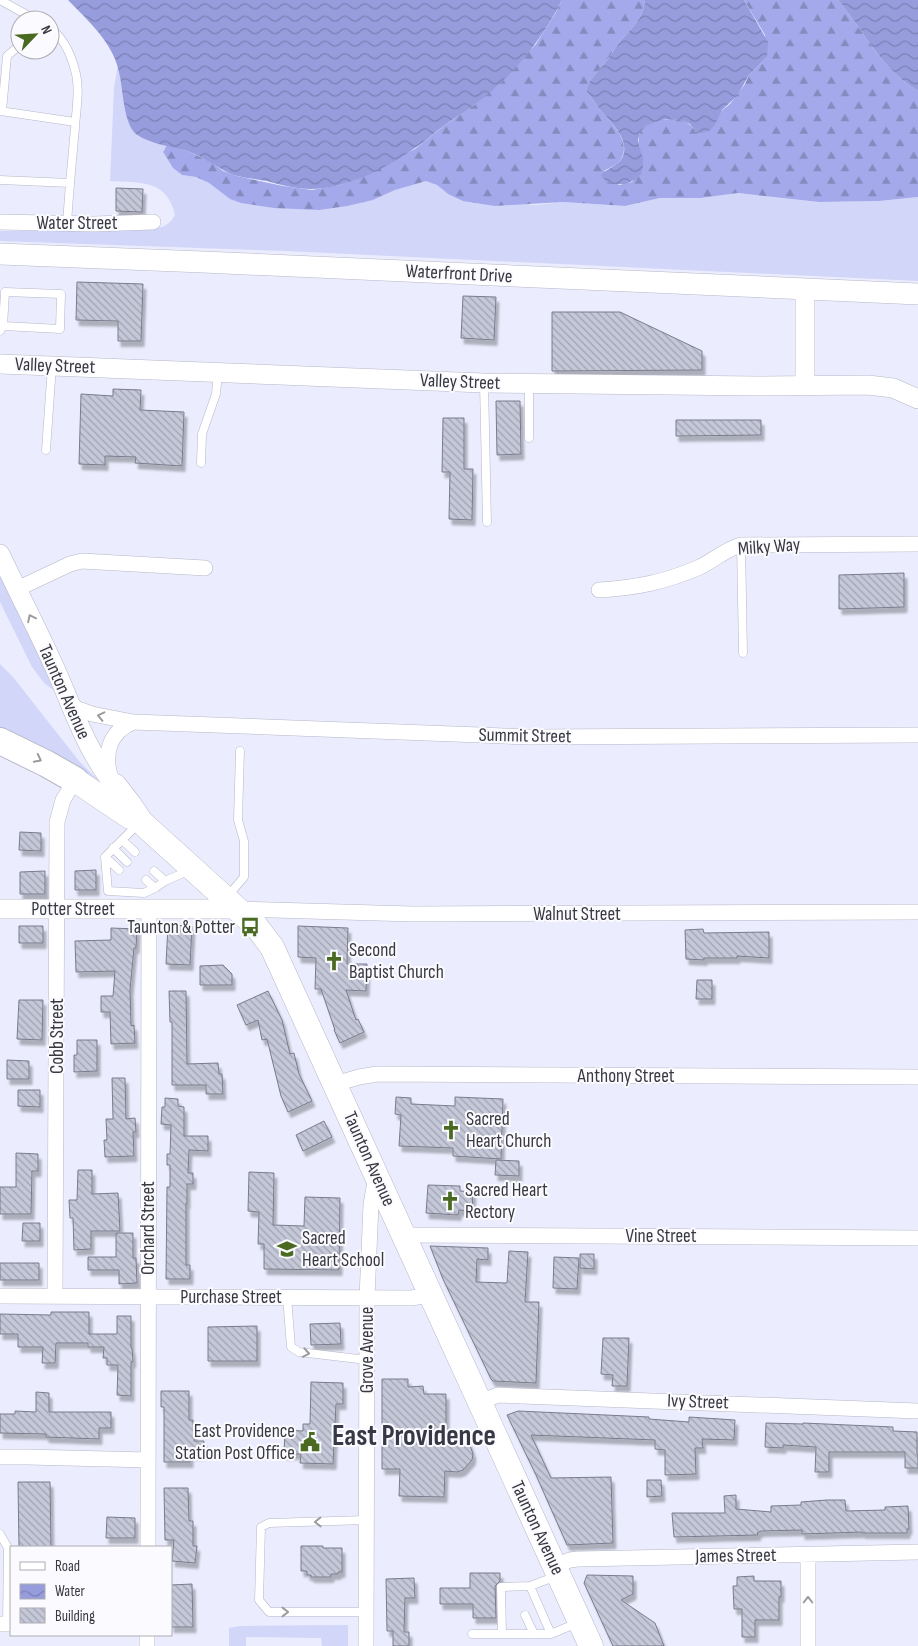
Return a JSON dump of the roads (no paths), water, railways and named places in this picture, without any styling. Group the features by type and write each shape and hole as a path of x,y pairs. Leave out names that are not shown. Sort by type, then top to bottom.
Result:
{"highway":[{"path":"0,741 33,756 75,780"},
{"name":"Taunton Avenue","path":"75,780 118,810 141,822"},
{"name":"Taunton Avenue","path":"115,786 141,822 262,933 272,947 591,1646"}],"main road":[{"name":"Waterfront Drive","path":"0,254 918,294"}],"street":[{"name":"Water Street","path":"0,222 66,224 153,222"},
{"path":"805,289 805,386"},
{"name":"Valley Street","path":"0,364 484,383 886,386 918,398"},
{"name":"Milky Way","path":"599,590 634,587 659,581 701,566 730,549 741,545 918,544"},
{"name":"Taunton Avenue","path":"0,554 57,673 90,749 106,776 115,786"},
{"path":"17,589 70,564 82,561 204,568"},
{"name":"Summit Street","path":"70,706 92,714 133,722 521,737 918,735"},
{"path":"115,786 108,766 109,745 112,738 121,728 133,722"},
{"name":"Cobb Street","path":"55,1296 58,814 63,800 75,780"},
{"name":"Potter Street","path":"0,909 57,909 144,900 231,904"},
{"name":"Orchard Street","path":"144,900 148,1296 148,1546"},
{"name":"Walnut Street","path":"231,904 413,914 918,912"},
{"name":"Anthony Street","path":"335,1084 358,1076 377,1074 918,1077"},
{"name":"Grove Avenue","path":"366,1646 367,1298 371,1204 376,1174"},
{"name":"Vine Street","path":"404,1235 918,1238"},
{"name":"Purchase Street","path":"0,1296 411,1298 431,1295"},
{"name":"Ivy Street","path":"480,1402 498,1395 918,1410"},
{"path":"0,1457 27,1456 148,1460"},
{"name":"James Street","path":"556,1570 570,1560 578,1559 918,1552"},
{"path":"808,1555 808,1646"}],"lane":[{"path":"0,0 18,10"},
{"path":"60,37 76,75 78,97 66,224"},
{"path":"4,56 1,111 75,122"},
{"path":"0,180 70,183"},
{"path":"5,292 61,294 60,328 2,328 5,292"},
{"path":"46,450 52,366"},
{"path":"201,464 202,434 216,394 218,373"},
{"path":"484,383 487,522"},
{"path":"529,384 529,438"},
{"path":"741,545 743,653"},
{"path":"231,904 244,877 244,841 238,820 240,752"},
{"path":"141,822 105,857 108,891 144,900 155,888 165,881 193,869"},
{"path":"122,840 135,852"},
{"path":"113,848 127,862"},
{"path":"105,857 119,870"},
{"path":"154,871 165,881"},
{"path":"146,880 155,888"},
{"path":"287,1297 292,1347 299,1352 367,1360"},
{"path":"366,1520 269,1523 261,1526 259,1600 269,1612 366,1612"},
{"path":"0,1534 8,1548 6,1624"},
{"path":"502,1634 501,1587 515,1590 530,1586 556,1570"},
{"path":"530,1586 551,1634"},
{"path":"525,1615 534,1634"},
{"path":"472,1634 551,1634 580,1622"}],"water":[{"path":"68,0 562,0 535,45 500,84 473,106 448,122 404,156 379,170 338,185 311,189 294,188 233,175 190,152 155,143 136,134 126,115 120,77 113,54 93,26"},
{"path":"645,0 744,0 768,42 767,57 749,75 737,96 722,110 714,126 709,131 696,132 690,124 681,120 666,119 646,126 640,132 638,140 643,159 641,174 626,184 613,184 606,182 601,175 620,161 624,151 624,144 617,130 586,91 593,77 635,25 644,8"},
{"path":"838,0 918,0 918,91 905,82 884,61"}],"place":[{"name":"Taunton & Potter","path":"250,927"},
{"name":"Second Baptist Church","path":"334,961"},
{"name":"Sacred Heart Church","path":"451,1130"},
{"name":"Sacred Heart Rectory","path":"450,1201"},
{"name":"Sacred Heart School","path":"287,1249"},
{"name":"East Providence Station Post Office","path":"310,1442"}],"district":[{"name":"East Providence","path":"414,1436"}]}
